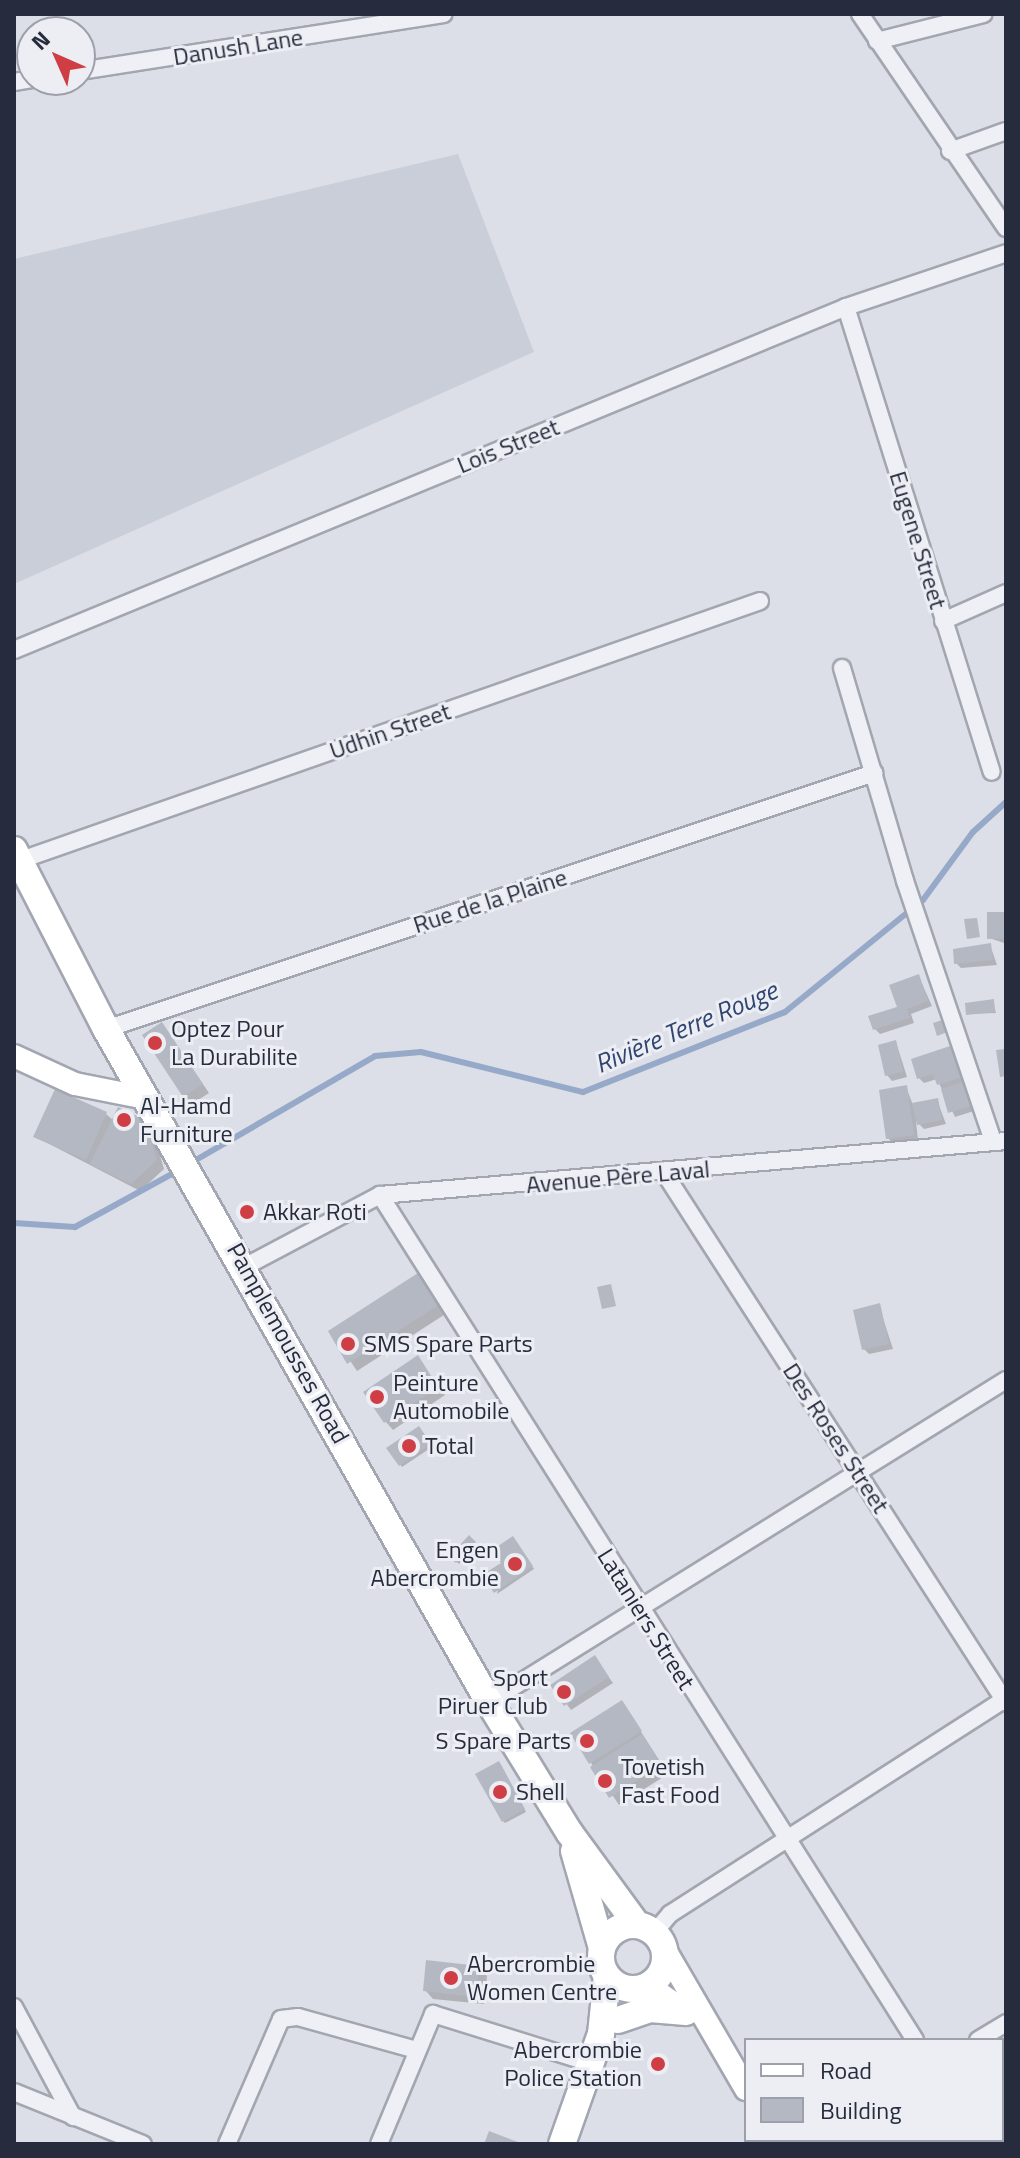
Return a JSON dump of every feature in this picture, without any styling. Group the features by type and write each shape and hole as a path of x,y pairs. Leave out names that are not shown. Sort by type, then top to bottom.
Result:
{"main road":[{"name":"Pamplemousses Road","path":"17,855 106,1029 246,1266 489,1702 569,1832 652,1936"},
{"path":"14,1056 75,1084 146,1098"},
{"name":"Pamplemousses Road","path":"569,1832 602,1948"},
{"path":"610,2027 602,1948 619,1928 652,1936 695,2019 744,2086"},
{"path":"562,2144 590,2063 610,2027 664,1967 652,1936"},
{"path":"607,1976 621,1988 644,1987 695,2019"},
{"path":"610,2027 650,2009 695,2019"}],"street":[{"name":"Danush Lane","path":"96,68 388,19 444,14"},
{"path":"860,14 950,151 1006,228"},
{"path":"877,41 984,14"},
{"path":"950,151 1006,131"},
{"name":"Lois Street","path":"14,650 846,307 1006,253"},
{"name":"Eugene Street","path":"846,307 992,772"},
{"path":"943,621 1006,593"},
{"name":"Udhin Street","path":"17,855 760,601"},
{"path":"842,668 905,881 999,1141"},
{"name":"Rue de la Plaine","path":"106,1029 874,773"},
{"name":"Avenue Père Laval","path":"246,1266 380,1195 665,1174 999,1141"},
{"name":"Des Roses Street","path":"665,1174 1005,1701"},
{"name":"Lataniers Street","path":"380,1195 914,2038"},
{"path":"489,1702 1006,1380"},
{"path":"652,1936 670,1914 1005,1701"},
{"path":"14,2007 73,2117"},
{"path":"379,2144 430,2017 438,2014 590,2063"},
{"path":"227,2144 281,2019 298,2017 416,2050"},
{"path":"981,2038 1006,2023"},
{"path":"14,2092 143,2144"},
{"path":"87,2144 92,2126"}],"shaded area":[{"path":"458,154 534,352 14,584 14,259"}],"building":[{"path":"987,912 1006,912 1006,938 987,939"},
{"path":"977,918 980,937 967,939 964,919"},
{"path":"991,943 993,960 954,964 953,949"},
{"path":"919,974 928,1001 907,1009 910,1018 873,1030 868,1016 897,1007 889,985"},
{"path":"994,999 995,1012 966,1015 965,1003"},
{"path":"945,1019 950,1031 937,1036 933,1023"},
{"path":"162,1022 203,1084 183,1097 142,1035"},
{"path":"896,1040 903,1072 885,1076 878,1045"},
{"path":"953,1045 963,1077 937,1085 933,1074 917,1079 911,1059"},
{"path":"1006,1049 1006,1076 1000,1077 996,1050"},
{"path":"966,1081 973,1105 948,1113 941,1089"},
{"path":"907,1085 914,1135 886,1139 879,1090"},
{"path":"55,1089 107,1112 86,1160 33,1137"},
{"path":"938,1098 942,1120 917,1125 912,1103"},
{"path":"118,1107 145,1120 157,1160 131,1184 90,1164"},
{"path":"421,1271 440,1304 347,1364 328,1331"},
{"path":"611,1284 616,1306 602,1309 597,1287"},
{"path":"880,1303 889,1344 862,1350 853,1310"},
{"path":"418,1355 438,1387 384,1423 363,1392"},
{"name":"Total","path":"419,1426 431,1444 399,1466 386,1448"},
{"path":"469,1535 476,1542 456,1563 449,1557"},
{"name":"Engen Abercrombie","path":"513,1536 533,1566 494,1593 482,1575 501,1563 492,1550"},
{"path":"595,1655 609,1677 564,1706 550,1685"},
{"path":"622,1700 642,1731 589,1764 570,1733"},
{"path":"642,1734 661,1765 609,1798 590,1767"},
{"name":"Shell","path":"499,1761 525,1809 502,1822 475,1774"},
{"name":"Abercrombie Women Centre","path":"426,1960 479,1966 476,1997 423,1991"},
{"path":"489,2131 523,2144 484,2144"}],"waterway":[{"name":"Rivière Terre Rouge","path":"189,1164 375,1056 421,1052 583,1092 785,1012 923,900 973,832 1006,802"},
{"name":"Rivière Terre Rouge","path":"14,1223 75,1227 179,1170"}],"place":[{"name":"Optez Pour La Durabilite","path":"155,1043"},
{"name":"Al-Hamd Furniture","path":"124,1120"},
{"name":"Akkar Roti","path":"247,1212"},
{"name":"SMS Spare Parts","path":"348,1344"},
{"name":"Peinture Automobile","path":"377,1397"},
{"name":"Total","path":"409,1446"},
{"name":"Engen Abercrombie","path":"515,1564"},
{"name":"Sport Piruer Club","path":"564,1692"},
{"name":"S Spare Parts","path":"587,1741"},
{"name":"Tovetish Fast Food","path":"605,1781"},
{"name":"Shell","path":"500,1792"},
{"name":"Abercrombie Women Centre","path":"451,1978"},
{"name":"Abercrombie Police Station","path":"658,2064"}]}
